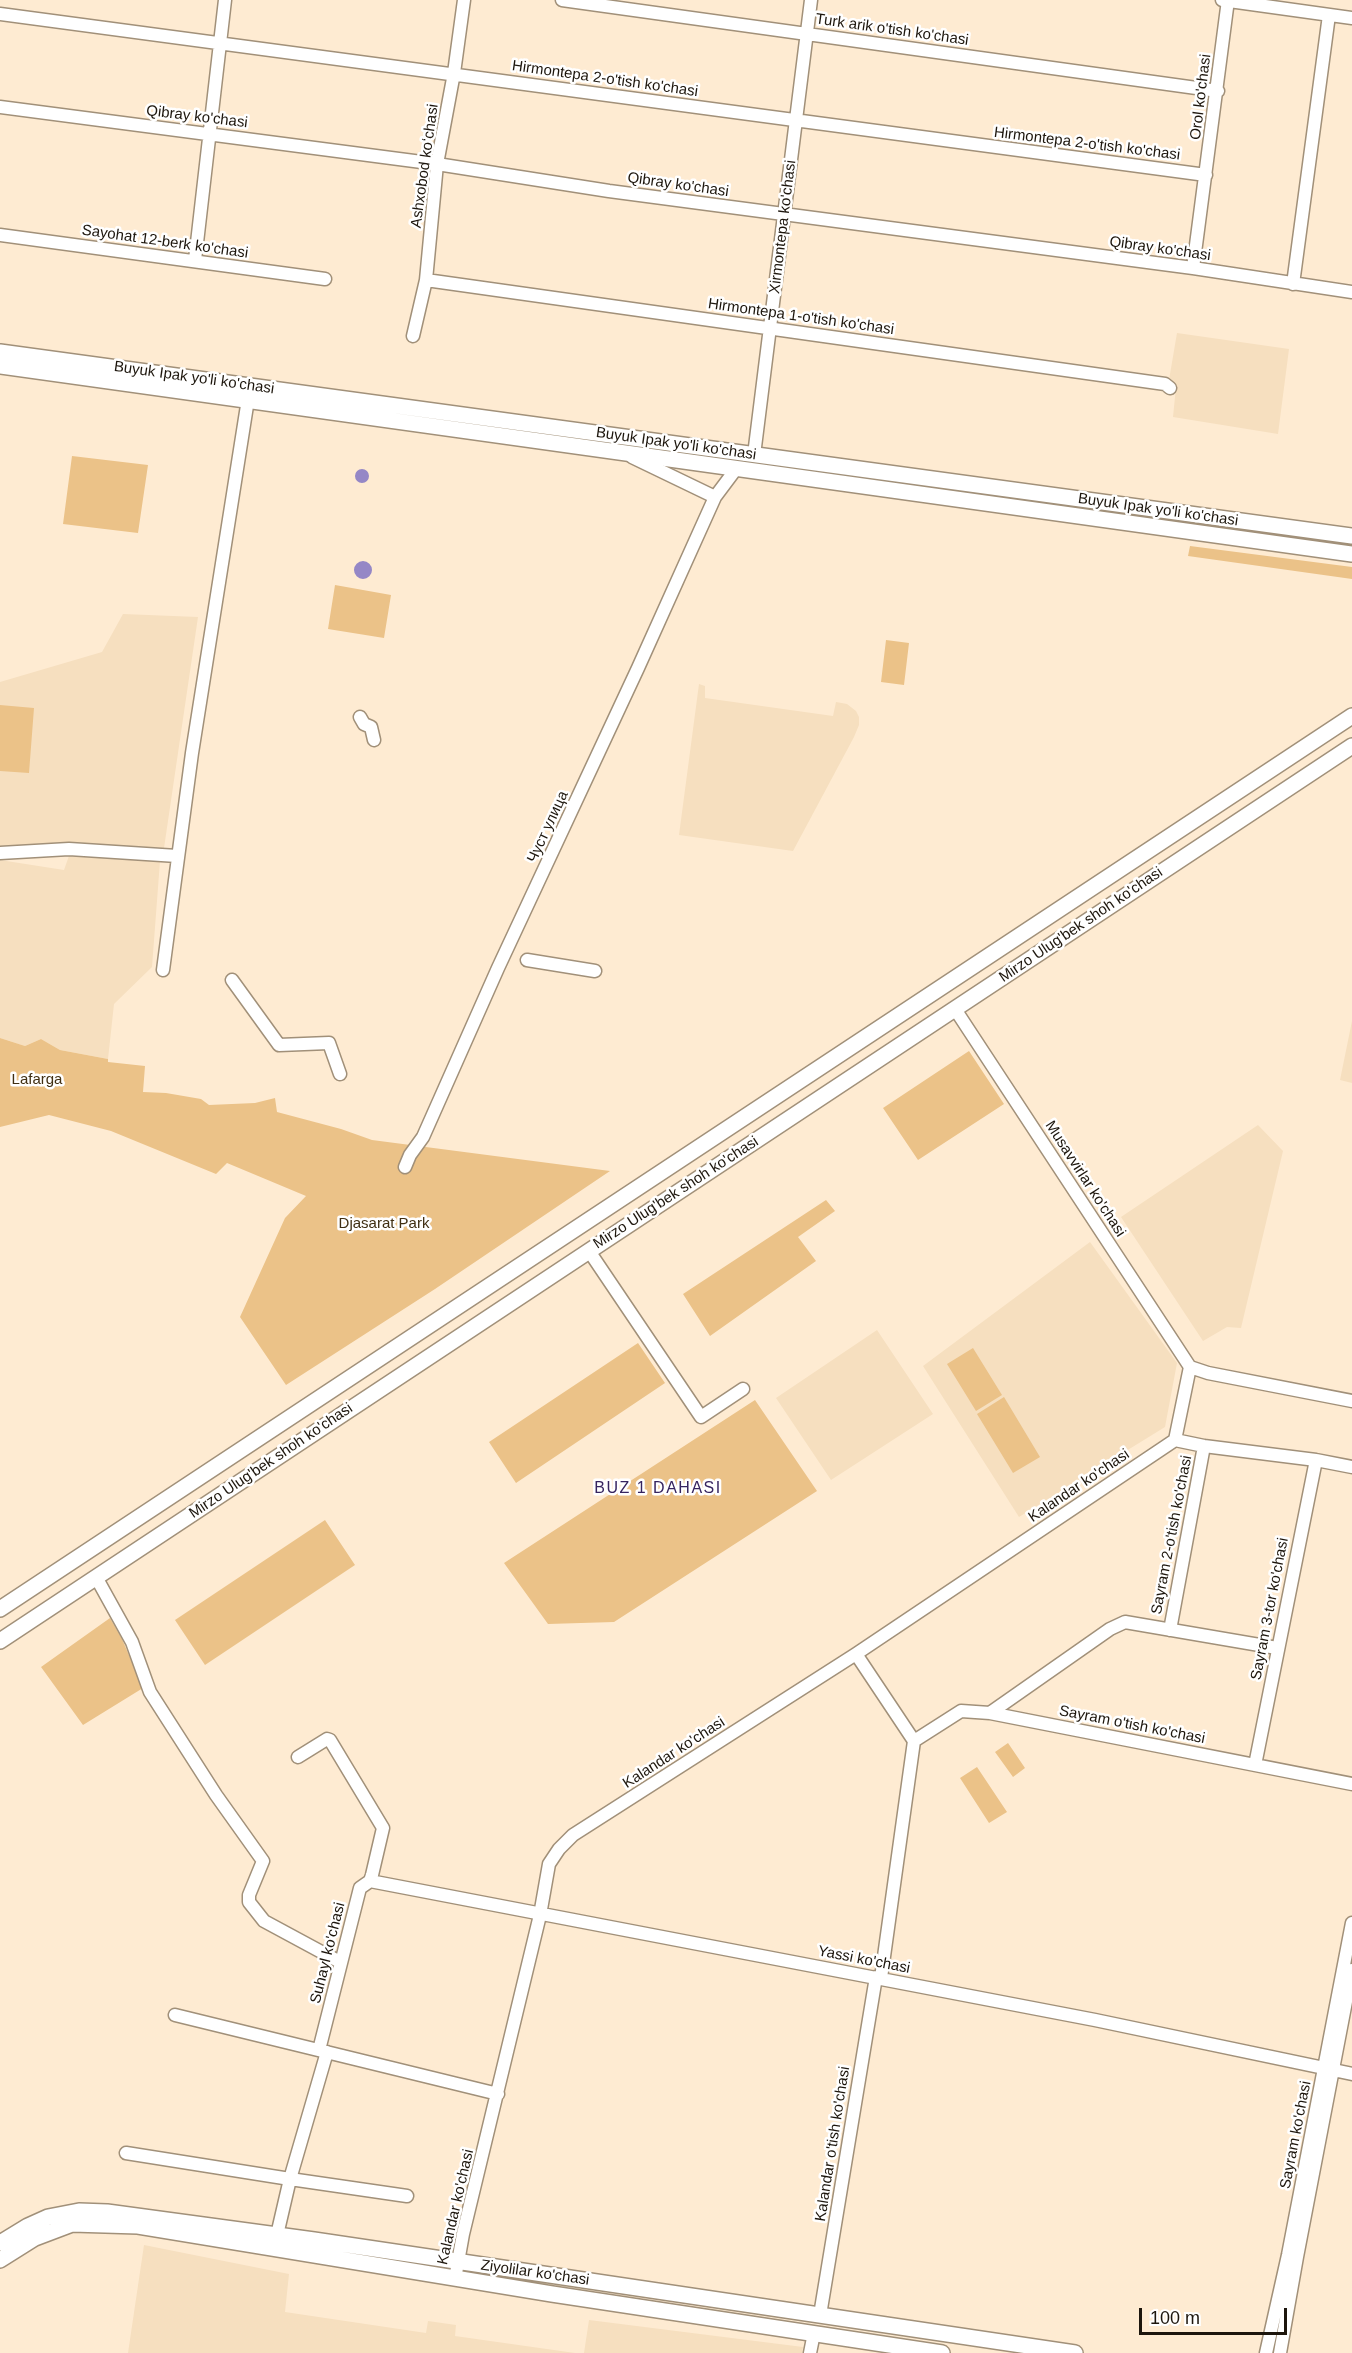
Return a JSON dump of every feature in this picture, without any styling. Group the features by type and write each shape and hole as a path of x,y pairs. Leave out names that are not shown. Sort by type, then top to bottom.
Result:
{"main road":[{"name":"Buyuk Ipak yo'li ko'chasi","path":"0,352 626,453 1352,554"},
{"name":"Buyuk Ipak yo'li ko'chasi","path":"0,366 249,393 754,455 1352,536"},
{"path":"736,469 754,455"},
{"name":"Xirmontepa ko'chasi","path":"754,455 756,471"},
{"path":"1225,537 1236,532 1237,525 1233,520"},
{"name":"Mirzo Ulug'bek shoh ko'chasi","path":"0,1610 1352,716"},
{"name":"Mirzo Ulug'bek shoh ko'chasi","path":"0,1641 1352,746"},
{"path":"878,1029 891,1051"},
{"path":"58,1571 72,1593"},
{"name":"Ziyolilar ko'chasi","path":"0,2243 38,2221 59,2214 79,2211 143,2216 277,2235 312,2247 455,2279 942,2353"},
{"name":"Ziyolilar ko'chasi","path":"0,2260 48,2232 80,2223 138,2226 312,2247 458,2261 820,2315 1020,2349 1075,2353"},
{"path":"736,2320 738,2303"}],"street":[{"path":"195,260 225,0"},
{"name":"Ashxobod koʻchasi","path":"413,336 426,280 437,164 454,73 464,0"},
{"name":"Turk arik o'tish ko'chasi","path":"562,0 1218,91"},
{"name":"Xirmontepa ko'chasi","path":"754,455 811,0"},
{"path":"1226,0 1352,18"},
{"name":"Orol ko'chasi","path":"1193,268 1218,91 1226,0"},
{"name":"Hirmontepa 2-o'tish ko'chasi","path":"0,14 454,73 795,122 1206,175"},
{"path":"1293,284 1329,15"},
{"name":"Qibray ko'chasi","path":"0,107 437,164 609,191 1193,268 1352,292"},
{"name":"Sayohat 12-berk ko'chasi","path":"0,235 325,279"},
{"name":"Hirmontepa 1-o'tish ko'chasi","path":"426,280 1165,384 1170,388"},
{"path":"162,970 177,856 249,393"},
{"path":"626,453 715,497"},
{"name":"Чуст улица","path":"405,1167 427,1128 498,968 715,497 736,469"},
{"path":"360,717 364,724 371,727 374,740"},
{"path":"0,853 69,849 177,856"},
{"path":"527,960 595,971"},
{"path":"232,980 279,1045 329,1043 340,1074"},
{"name":"Musavvirlar ko'chasi","path":"955,1009 1190,1367"},
{"path":"589,1251 701,1417 743,1389"},
{"path":"1352,1401 1208,1373 1190,1367 1175,1440 1352,1467"},
{"name":"Kalandar ko'chasi","path":"455,2279 540,1915 549,1864 560,1849 573,1835 856,1654 1175,1440"},
{"name":"Sayram 2-o'tish ko'chasi","path":"1170,1630 1204,1446"},
{"name":"Sayram 3-tor ko'chasi","path":"1255,1765 1316,1460"},
{"path":"96,1577 132,1642 150,1692 216,1795 263,1861 249,1895 249,1902 264,1921 340,1962"},
{"path":"990,1713 1115,1626 1130,1623 1277,1648"},
{"path":"856,1654 914,1741"},
{"name":"Sayram o'tish ko'chasi","path":"914,1741 961,1711 990,1713 1352,1784"},
{"name":"Suhayl ko'chasi","path":"277,2235 323,2051 340,1962 360,1888 370,1881 383,1836 383,1828 330,1740 298,1757"},
{"name":"Kalandar o'tish ko'chasi","path":"820,2315 878,1978 914,1741"},
{"name":"Yassi ko'chasi","path":"370,1881 1188,2038 1352,2074"},
{"name":"Sayram ko'chasi","path":"1280,2353 1352,1923"},
{"name":"Sayram ko'chasi","path":"1266,2353 1352,1970"},
{"path":"175,2015 498,2094"},
{"path":"126,2152 407,2196"},
{"path":"810,2353 814,2333"}],"shaded area":[{"path":"1177,333 1289,349 1278,434 1173,417 1176,387 1169,380"},
{"path":"362,469 367,471 369,476 367,481 362,483 357,481 355,476 357,471"},
{"path":"359,561 367,561 372,566 370,577 359,579 354,574 354,566"},
{"path":"123,614 198,617 164,848 73,843 6,848 0,846 0,682 102,652"},
{"path":"699,684 705,686 705,698 833,716 836,702 847,704 856,711 859,725 854,737 793,851 679,835"},
{"path":"70,853 160,861 152,967 114,1004 108,1059 60,1050 41,1039 25,1046 0,1038 0,860 64,870"},
{"path":"1352,1021 1352,1083 1340,1080"},
{"path":"1258,1125 1283,1151 1241,1328 1227,1327 1203,1341 1121,1217"},
{"path":"1090,1242 1177,1363 1165,1427 1019,1517 923,1366"},
{"path":"877,1330 933,1414 831,1480 776,1398"},
{"path":"144,2245 289,2274 285,2312 426,2333 428,2321 456,2325 455,2336 575,2353 128,2353"},
{"path":"589,2320 803,2347 802,2353 584,2353"}],"green space":[{"path":"72,456 148,465 138,533 63,524"},
{"path":"1190,546 1352,567 1352,579 1188,556"},
{"path":"335,585 391,595 384,638 328,629"},
{"path":"886,640 909,643 904,685 881,682"},
{"path":"0,705 34,708 29,773 0,771"},
{"name":"Djasarat Park","path":"0,1038 25,1046 41,1039 60,1050 108,1059 108,1062 145,1066 143,1092 201,1099 209,1105 255,1103 275,1098 277,1112 372,1140 610,1171 435,1289 286,1385 240,1317 285,1218 306,1196 227,1163 216,1174 111,1131 49,1115 0,1127"},
{"path":"969,1051 1004,1104 918,1160 883,1108"},
{"path":"826,1200 835,1211 798,1237 816,1261 710,1336 683,1294"},
{"path":"638,1343 665,1383 516,1483 489,1442"},
{"path":"973,1348 1002,1395 976,1411 947,1364"},
{"path":"1004,1397 1040,1457 1013,1473 977,1414"},
{"path":"755,1400 817,1491 614,1622 548,1624 504,1563"},
{"path":"325,1520 355,1565 205,1665 175,1620"},
{"path":"110,1618 122,1639 143,1688 83,1725 41,1667"},
{"path":"1008,1743 1025,1768 1013,1777 995,1752"},
{"path":"977,1767 1007,1812 989,1823 960,1778"}],"district":[{"name":"BUZ 1 DAHASI","path":"658,1489"}],"park label":[{"name":"Lafarga","path":"37,1080"}]}
